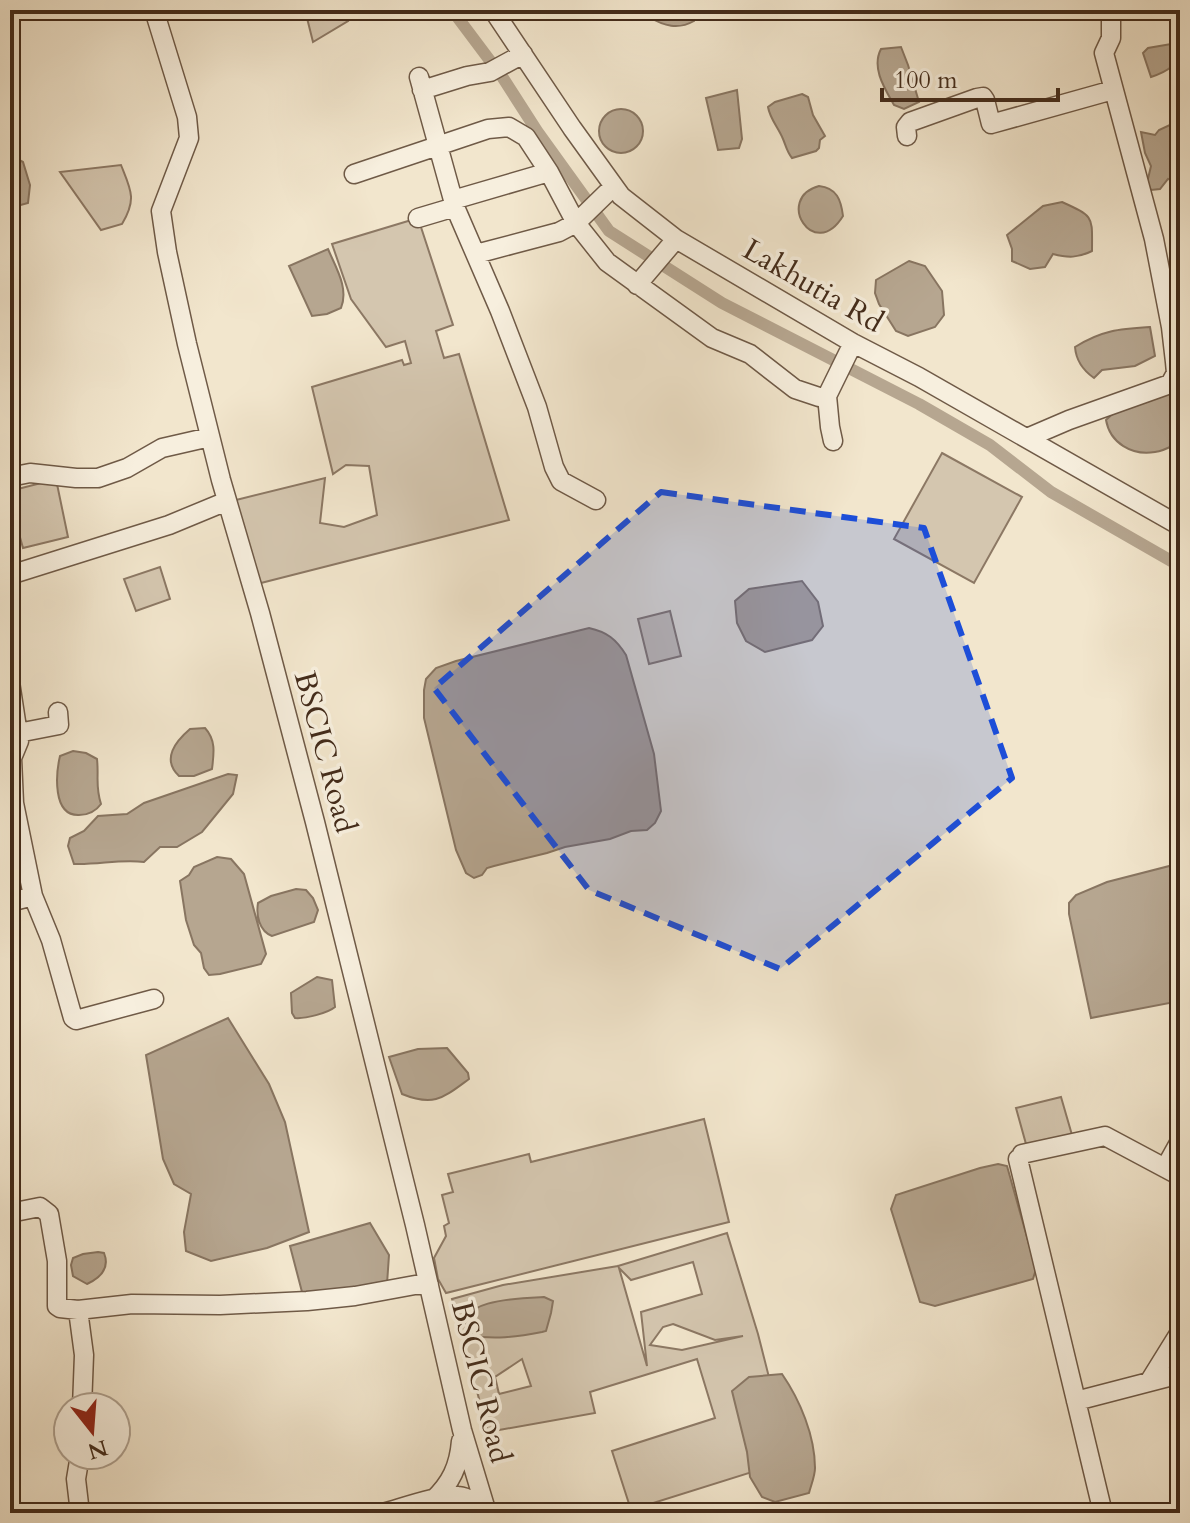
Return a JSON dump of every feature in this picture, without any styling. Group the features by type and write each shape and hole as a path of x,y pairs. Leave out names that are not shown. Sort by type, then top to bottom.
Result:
{"street":[{"name":"BSCIC Road","path":"154,10 187,117 189,138 161,211 167,252 210,437 322,849 462,1430 486,1513"},
{"name":"Lakhutia Rd","path":"493,10 621,196 676,239 853,343 919,377 1180,526"},
{"path":"1027,438 1170,384 1176,373 1171,327 1154,239 1104,53 1111,38 1111,10"},
{"path":"523,54 490,72 421,84 454,203 537,407 554,467 561,481 596,500"},
{"path":"907,136 906,127 910,122 977,98 983,97 985,100 991,124 1113,90"},
{"path":"354,174 488,129 509,127 526,137 576,223 607,262 712,338 750,354 795,389 819,397 831,390"},
{"path":"418,218 549,172"},
{"path":"476,254 559,232 576,223 614,186"},
{"path":"637,285 676,239"},
{"path":"833,441 830,427 831,390 853,343"},
{"path":"10,477 30,473 98,478 127,468 162,448 210,437"},
{"path":"10,575 169,525 227,501"},
{"path":"10,682 15,744 12,758 14,803 33,896 51,940 73,1018 76,1020 154,999"},
{"path":"15,744 59,725 58,712"},
{"path":"10,902 33,896"},
{"path":"1103,1513 1020,1157 1105,1136 1172,1172 1180,1141"},
{"path":"10,1213 40,1207 49,1214 57,1261 57,1306 78,1310 132,1304 220,1305 307,1301 429,1285"},
{"path":"78,1310 84,1355 83,1391"},
{"path":"1149,1382 1180,1332"},
{"path":"1076,1401 1180,1374"},
{"path":"433,1500 451,1482 458,1466 462,1430"},
{"path":"77,1471 80,1513"},
{"path":"383,1513 460,1496 474,1501 486,1513"}],"highlighted area":[{"path":"661,492 924,528 1012,778 780,969 589,890 434,688"}],"shaded area":[{"path":"305,10 344,10 348,21 313,42"},
{"path":"646,10 697,10 694,21 677,26 666,25 649,17"},
{"path":"1171,44 1180,48 1178,59 1167,70 1151,77 1143,53 1148,48"},
{"path":"901,47 919,102 904,109 894,105 878,71 881,49"},
{"path":"737,90 742,139 739,148 718,150 706,98"},
{"path":"802,94 808,97 813,115 825,136 816,151 792,158 768,107"},
{"path":"621,109 636,116 643,131 636,146 621,153 606,146 599,131 606,116"},
{"path":"1172,124 1180,132 1180,182 1168,179 1160,189 1151,190 1147,183 1151,166 1141,132 1155,135"},
{"path":"10,155 23,162 30,185 28,203 10,208"},
{"path":"121,165 130,188 130,208 122,224 101,230 60,172"},
{"path":"819,186 830,189 837,196 843,216 832,229 821,233 803,223 799,213 800,202 806,193"},
{"path":"1062,202 1081,211 1089,219 1092,251 1073,257 1053,254 1045,267 1030,269 1012,261 1007,235 1043,206"},
{"path":"418,218 453,325 436,331 444,358 459,354 509,520 257,584 236,500 325,478 320,523 344,527 377,515 369,466 346,465 333,474 312,387 402,360 404,365 411,363 405,341 386,347 351,299 332,244"},
{"path":"328,249 340,278 343,301 341,308 312,316 289,266"},
{"path":"909,261 925,266 942,291 944,315 935,327 908,336 896,331 875,293 876,280"},
{"path":"1150,327 1155,356 1135,366 1102,370 1094,378 1079,361 1075,347 1094,337"},
{"path":"1180,383 1180,442 1162,451 1146,453 1130,450 1117,441 1106,420 1131,403"},
{"path":"942,453 1022,497 974,583 894,539"},
{"path":"41,483 57,484 68,537 23,548 10,502 10,491"},
{"path":"160,567 170,599 136,611 124,579"},
{"path":"802,581 818,602 823,626 812,640 765,652 746,641 737,623 735,601 749,589"},
{"path":"670,611 681,656 649,664 638,619"},
{"path":"589,628 610,637 626,655 654,754 661,811 647,830 631,831 610,839 565,847 494,866 474,878 466,873 456,850 424,718 426,679 436,668 456,661"},
{"path":"205,728 213,742 212,769 194,776 179,776 171,763 172,751 190,729"},
{"path":"73,751 97,759 101,804 86,814 70,813 64,809 58,792 60,756"},
{"path":"228,774 237,775 233,794 202,832 177,847 160,847 144,862 74,864 68,846 70,838 84,831 98,816 127,814 144,803"},
{"path":"1180,856 1180,1001 1091,1018 1069,903 1076,895 1107,882 1173,865"},
{"path":"217,857 231,859 244,874 266,954 261,964 209,975 186,920 180,881 194,867"},
{"path":"296,889 306,890 313,898 318,910 314,922 272,936 268,934 259,922 258,903"},
{"path":"317,977 332,980 335,1007 316,1015 295,1018 291,993"},
{"path":"228,1018 269,1084 285,1122 309,1232 267,1248 211,1261 186,1251 184,1232 191,1194 174,1184 163,1159 146,1055"},
{"path":"447,1048 468,1073 469,1079 452,1091 430,1100 402,1094 389,1057 418,1049"},
{"path":"1061,1097 1072,1135 1026,1144 1016,1108"},
{"path":"704,1119 729,1222 446,1293 438,1279 434,1258 446,1236 444,1226 449,1223 442,1195 453,1192 448,1174 529,1154 531,1162"},
{"path":"998,1164 1007,1166 1036,1269 1033,1279 935,1306 920,1302 891,1209 896,1195"},
{"path":"370,1223 389,1255 387,1284 352,1290 302,1292 290,1246"},
{"path":"727,1233 758,1334 790,1460 631,1510 612,1451 715,1418 697,1359 590,1392 595,1413 488,1432 452,1299 503,1285 618,1266","holes":["693,1262 702,1294 641,1312 647,1366 619,1268 631,1280","673,1324 715,1340 743,1336 682,1350 650,1345 663,1327","522,1359 531,1386 499,1394 495,1377"]},
{"path":"104,1253 106,1258 100,1276 87,1284 73,1276 73,1258"},
{"path":"544,1297 553,1301 546,1331 505,1337 468,1335 465,1323 469,1314 478,1307 505,1300"},
{"path":"782,1374 805,1419 815,1468 809,1493 775,1502 762,1497 750,1477 732,1391 749,1377"}],"waterway":[{"path":"452,10 609,231 722,303 919,404 990,445 1051,492 1180,566"}]}
